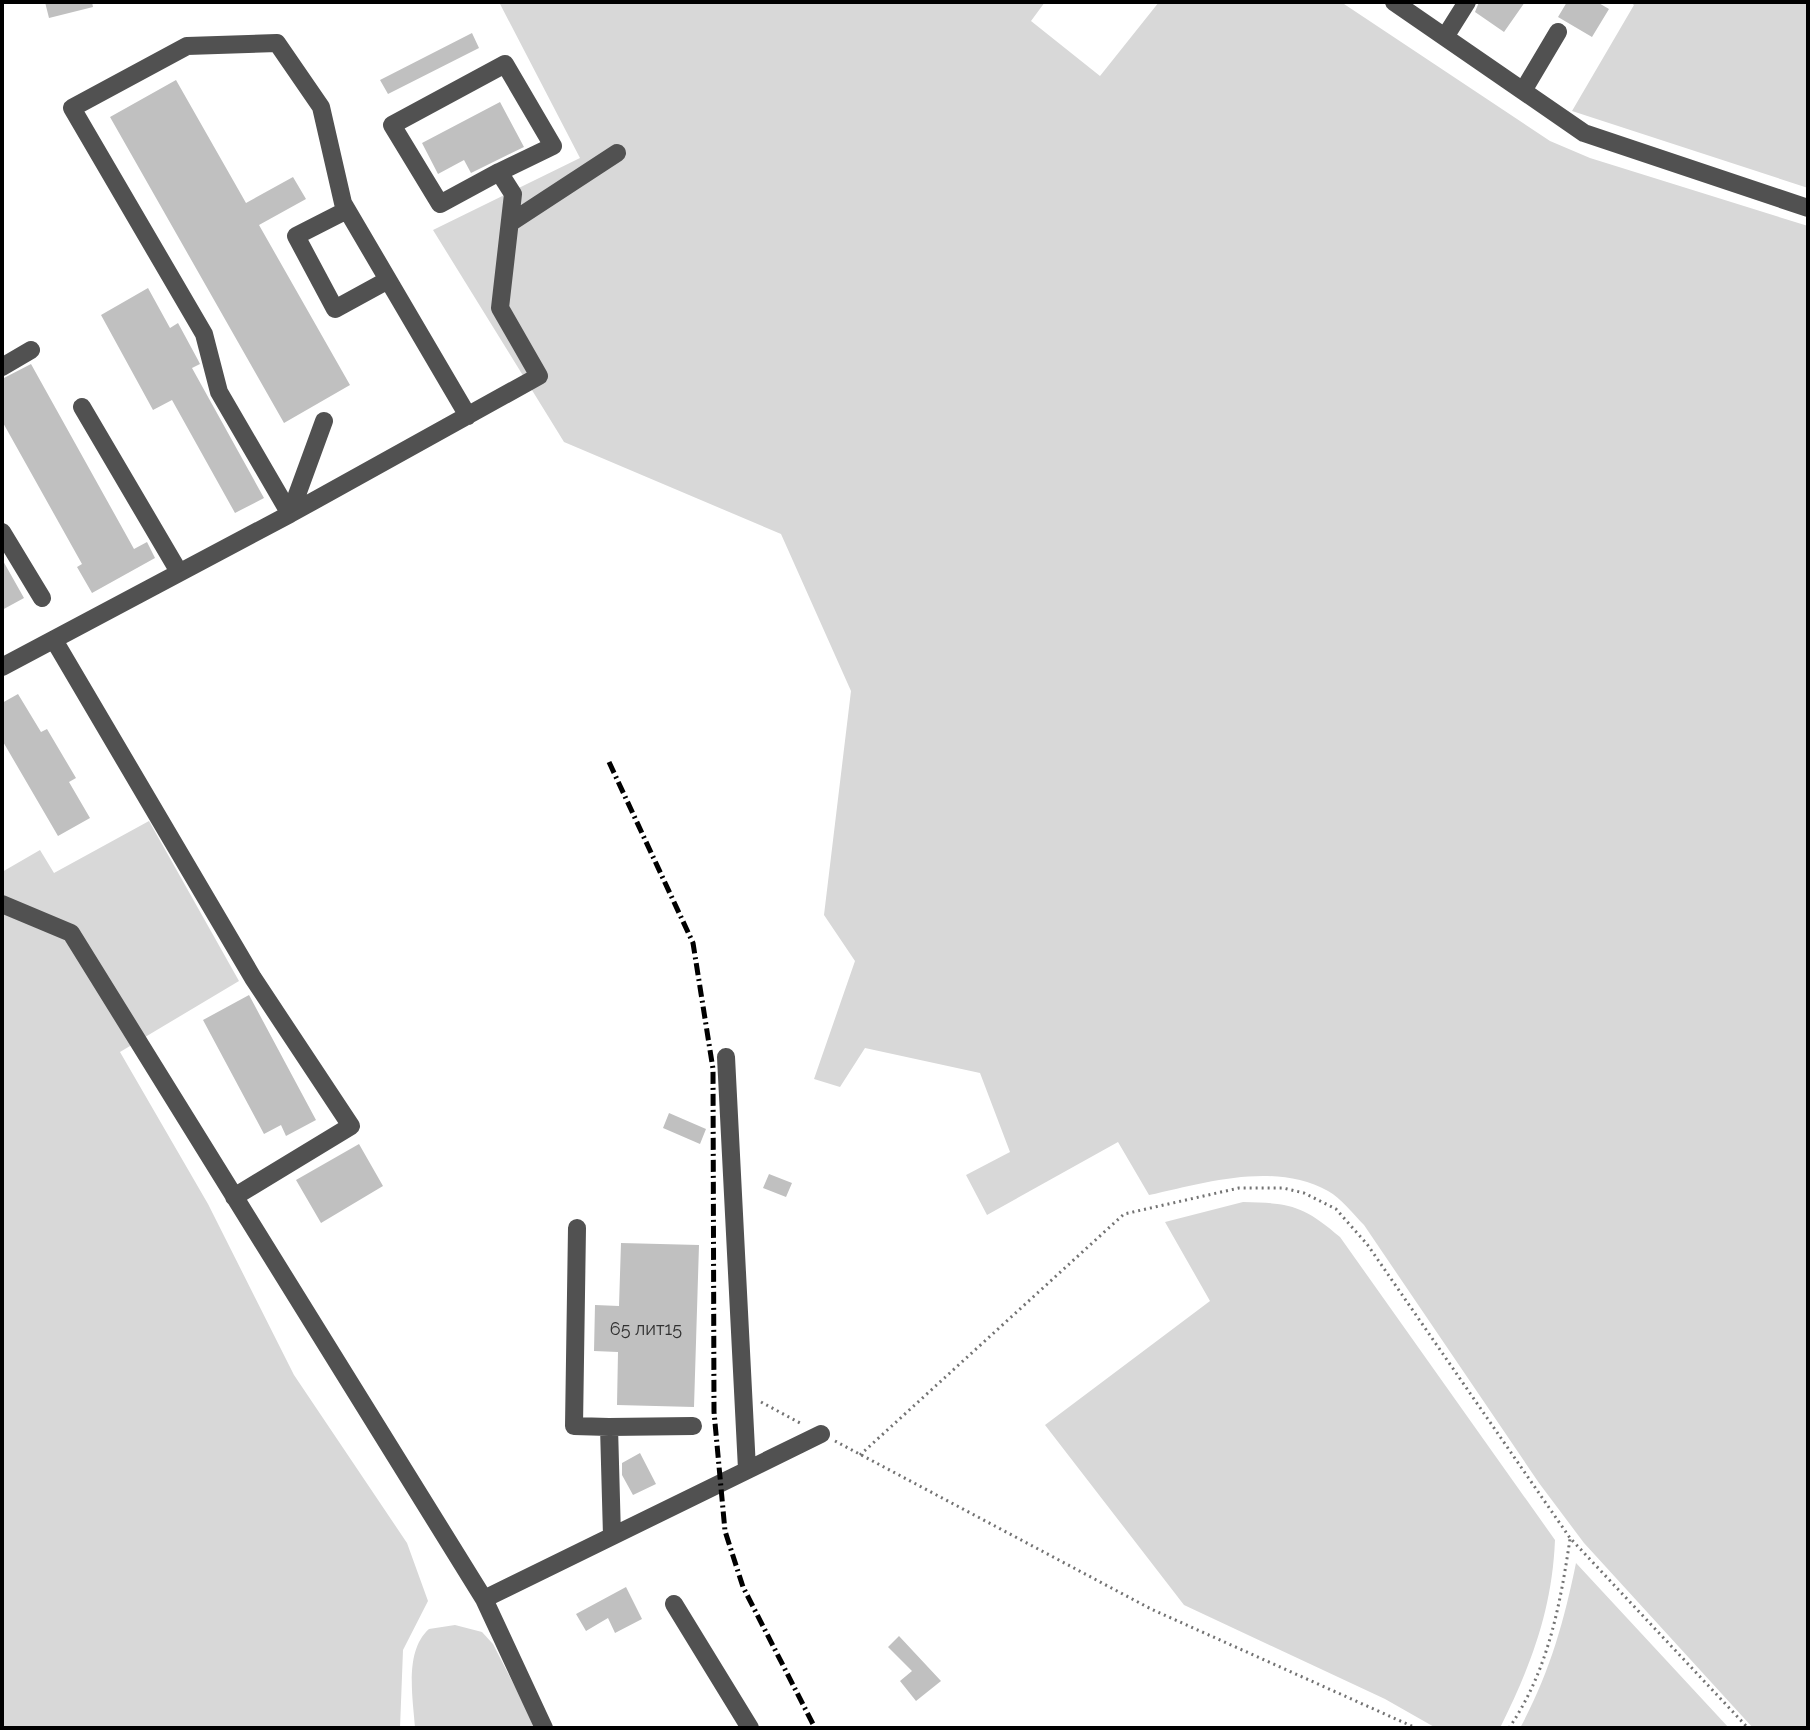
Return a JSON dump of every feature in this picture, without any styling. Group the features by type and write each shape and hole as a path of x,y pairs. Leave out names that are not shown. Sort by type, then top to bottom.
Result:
{"street":[{"path":"1394,2 1602,141 1808,208"},
{"path":"1445,37 1467,2"},
{"path":"1523,91 1558,32"},
{"path":"290,514 219,392 204,334 72,108 187,46 277,43 321,107 347,210 468,416"},
{"path":"505,64 553,146 499,172 440,204 392,125 505,64"},
{"path":"510,223 617,153"},
{"path":"2,667 290,514 539,376 500,308 513,194 499,172"},
{"path":"347,210 296,236 335,309 388,280"},
{"path":"2,367 31,350"},
{"path":"82,407 179,572"},
{"path":"290,514 324,421"},
{"path":"2,532 42,598"},
{"path":"54,640 253,978 351,1126 234,1197"},
{"path":"2,904 71,933 484,1599 544,1728"},
{"path":"726,1057 747,1469"},
{"path":"577,1228 574,1426 693,1426"},
{"path":"609,1427 612,1536"},
{"path":"484,1599 821,1434"},
{"path":"674,1604 750,1728"}],"path":[{"path":"860,1455 1124,1214 1239,1188 1283,1188 1304,1193 1336,1209 1367,1244 1570,1538 1748,1728"},
{"path":"745,1394 1151,1609 1416,1728"},
{"path":"1509,1728 1544,1662 1560,1608 1570,1538"}],"shaded area":[{"path":"499,2 1045,2 1031,21 1100,76 1159,2 1341,2 1550,141 1590,158 1808,226 1808,1728 1753,1728 1584,1543 1539,1483 1364,1225 1333,1194 1307,1182 1262,1176 1239,1177 1149,1195 1118,1142 987,1215 966,1175 1010,1152 980,1073 865,1048 840,1087 814,1079 855,961 824,915 851,691 781,534 564,442 433,230 580,158"},
{"path":"1630,2 1808,2 1808,188 1572,111 1634,5"},
{"path":"149,821 239,981 120,1052 208,1204 294,1375 407,1543 428,1601 403,1650 400,1728 2,1728 2,872 40,850 54,873"},
{"path":"1243,1202 1273,1203 1295,1208 1316,1218 1340,1237 1555,1540 1550,1590 1538,1637 1500,1728 1436,1728 1385,1699 1184,1605 1045,1425 1210,1301 1165,1222"},
{"path":"1576,1563 1729,1728 1520,1728 1554,1648"},
{"path":"455,1625 482,1632 493,1644 536,1728 415,1728 412,1676 416,1650 429,1629"}],"building":[{"path":"45,2 92,2 93,7 49,18"},
{"path":"1479,2 1525,2 1504,32 1475,12"},
{"path":"1567,2 1597,2 1609,9 1592,37 1558,17"},
{"path":"472,33 479,48 388,94 380,80"},
{"path":"176,80 246,203 293,177 306,199 259,225 350,385 284,423 110,117"},
{"path":"500,102 524,147 471,173 464,160 438,174 422,143"},
{"path":"148,288 170,328 178,323 200,364 192,368 264,498 235,513 172,400 153,410 101,315"},
{"path":"31,364 134,549 147,542 155,558 92,593 77,567 82,564 2,421 2,379"},
{"path":"2,559 24,598 2,610"},
{"path":"18,694 41,732 47,729 76,778 69,782 90,818 58,836 2,740 2,703"},
{"path":"249,995 316,1120 286,1136 281,1125 264,1134 203,1020"},
{"path":"669,1113 706,1129 700,1144 663,1128"},
{"path":"359,1144 383,1186 321,1223 296,1180"},
{"path":"769,1174 792,1183 786,1197 763,1188"},
{"path":"621,1243 699,1245 694,1407 617,1405 618,1352 594,1351 595,1305 619,1306"},
{"path":"640,1453 656,1484 633,1495 622,1475 622,1463"},
{"path":"626,1587 642,1619 615,1633 608,1618 586,1631 576,1614"},
{"path":"899,1636 941,1681 916,1701 900,1681 912,1671 888,1647"}],"railway":[{"path":"609,762 693,943 713,1069 714,1412 725,1531 743,1587 815,1728"}]}
